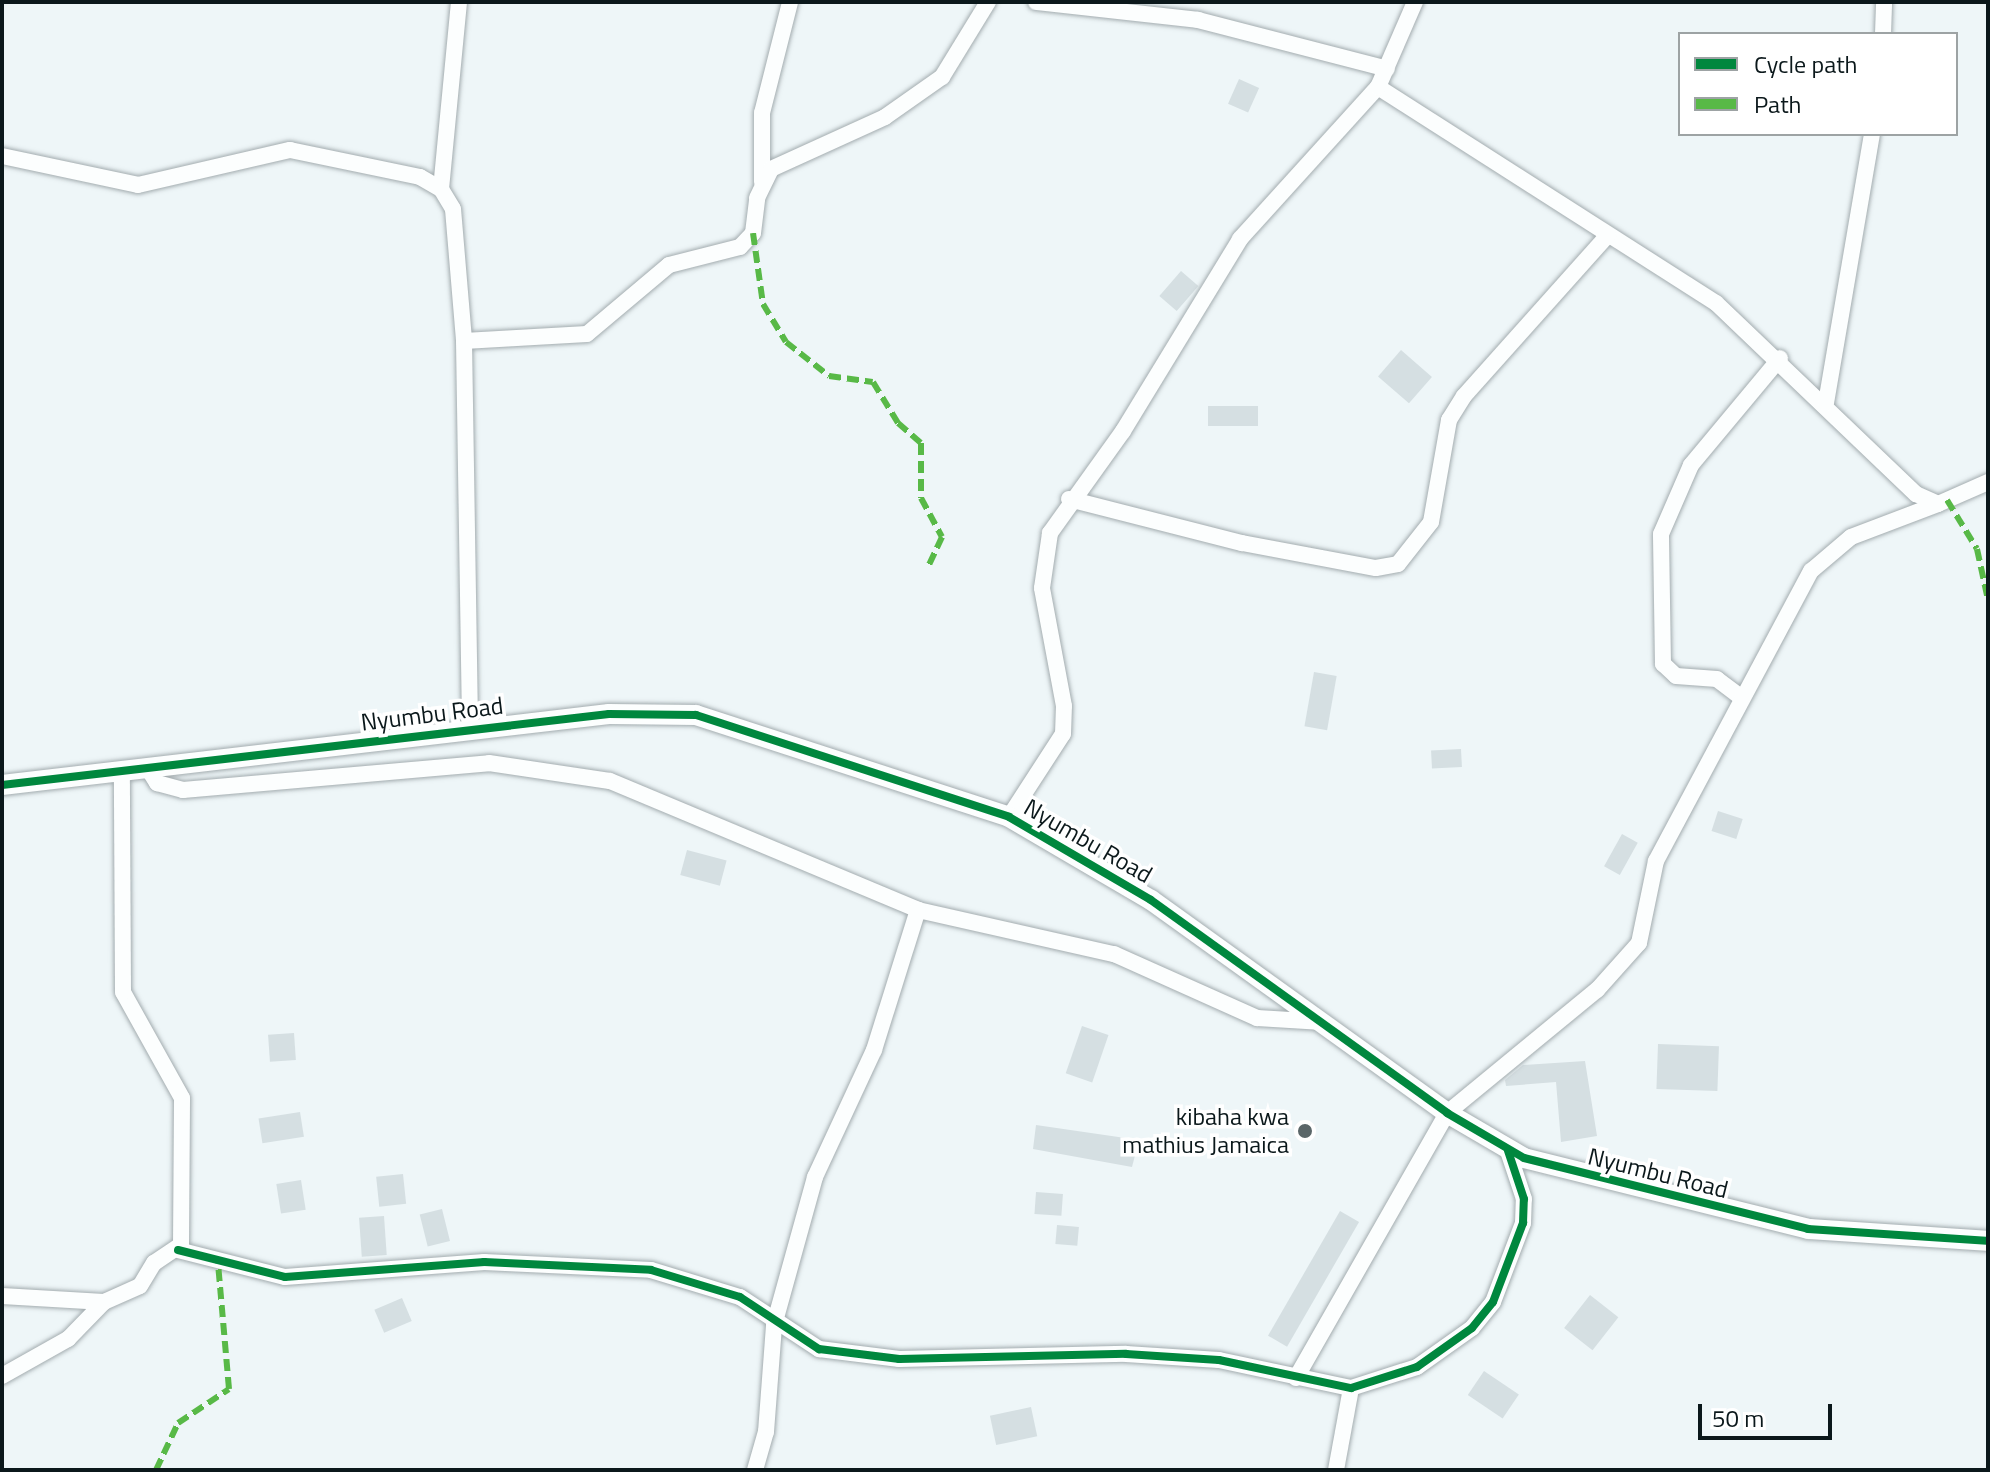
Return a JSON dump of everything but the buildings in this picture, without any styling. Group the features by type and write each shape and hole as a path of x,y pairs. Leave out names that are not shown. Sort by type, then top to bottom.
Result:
{"street":[{"path":"441,189 459,2"},
{"path":"464,341 558,338 600,328 669,265 747,242 762,182 762,113 790,2"},
{"path":"762,182 789,157 885,117 942,77 988,2"},
{"path":"1036,2 1198,20 1387,69"},
{"path":"1009,817 1063,734 1042,562 1069,499 1123,431 1240,239 1378,87 1415,2"},
{"path":"1883,32 1884,2"},
{"path":"1378,87 1716,303 1780,358 1916,494 1938,504"},
{"path":"1826,403 1872,136"},
{"path":"2,156 138,185 290,150 420,177 441,189 453,209 464,341 470,730"},
{"path":"1069,499 1242,543 1376,568 1398,564 1431,522 1449,420 1464,396 1608,235"},
{"path":"1742,698 1717,679 1676,676 1663,664 1661,534 1691,465 1780,358"},
{"path":"1296,1378 1447,1113 1597,990 1639,943 1656,861 1742,698 1823,556 1851,537 1988,482"},
{"name":"Nyumbu Road","path":"2,785 609,714 696,715 1009,817 1151,900 1447,1113 1508,1151 1661,1197 1808,1229 1988,1241"},
{"path":"147,767 157,783 183,790 489,763 575,774 663,801 918,910 1114,954 1257,1018 1323,1022"},
{"path":"122,772 120,966 137,1023 182,1098 178,1250"},
{"path":"755,1470 766,1432 774,1325 815,1177 874,1050 918,910"},
{"path":"2,1376 68,1339 104,1302 140,1286 154,1263 178,1250 285,1277 484,1262 651,1270 740,1297 774,1325 819,1349 899,1359 1126,1354 1219,1360 1351,1388 1417,1367 1472,1328 1493,1302 1523,1223 1508,1151"},
{"path":"2,1296 104,1302"},
{"path":"1336,1470 1351,1388"}],"marked path":[{"path":"753,233 763,304 786,342 829,376 873,382 898,423 921,443 921,498 942,537 929,565"},
{"path":"1947,500 1977,549 1988,600"},
{"path":"156,1470 178,1423 229,1389 218,1263"}],"cycle path":[{"path":"2,785 609,714 696,715 1009,817 1151,900 1447,1113 1524,1158 1808,1229 1988,1241"},
{"path":"178,1250 285,1277 484,1262 651,1270 740,1297 819,1349 899,1359 1126,1354 1219,1360 1351,1388 1417,1367 1472,1328 1493,1302 1523,1223 1524,1199 1508,1151"}],"place":[{"name":"kibaha kwa mathius Jamaica","path":"1305,1131"}]}
